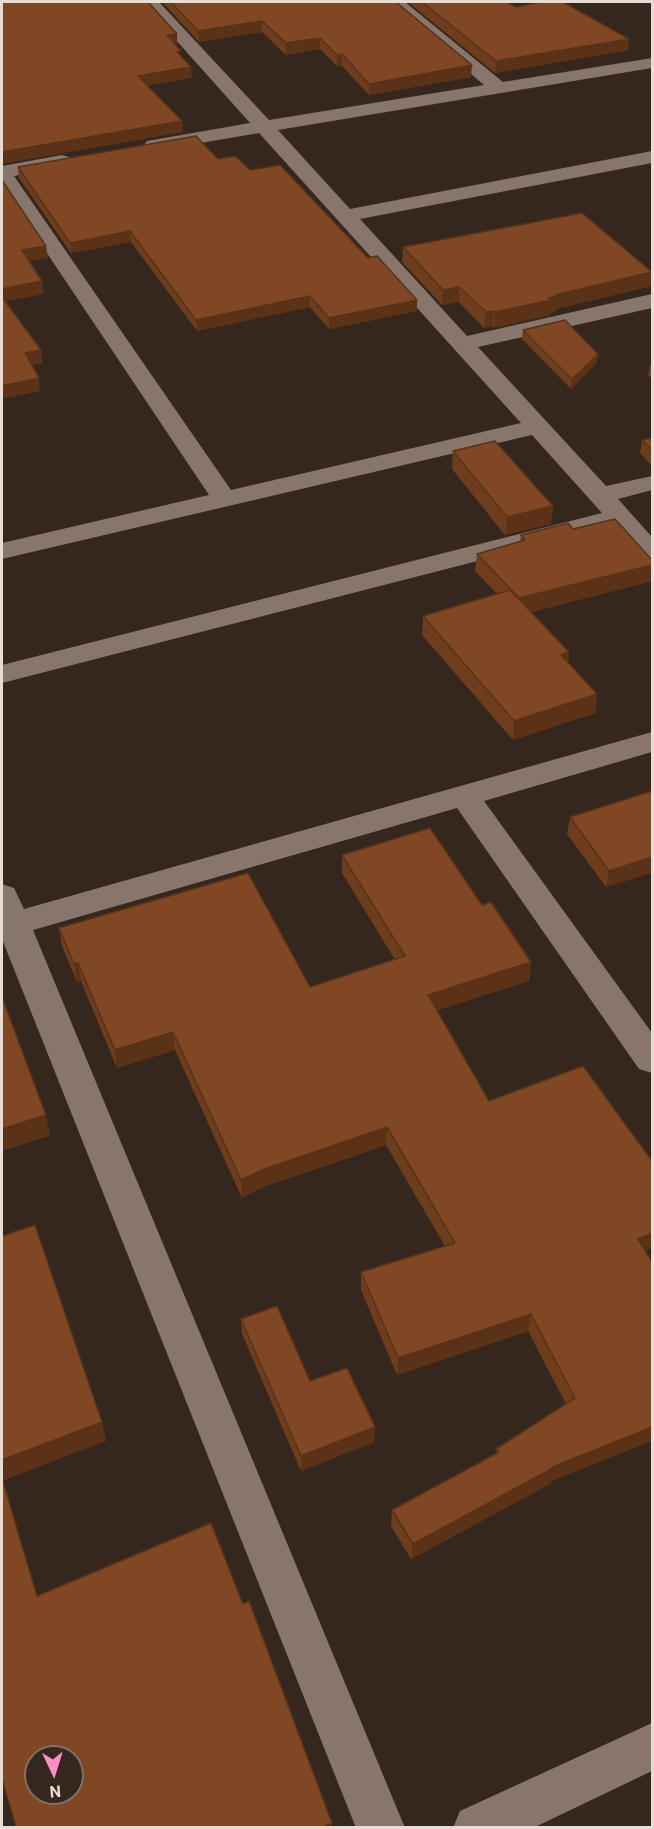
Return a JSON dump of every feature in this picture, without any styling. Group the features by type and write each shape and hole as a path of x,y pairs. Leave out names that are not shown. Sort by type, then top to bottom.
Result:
{"street":[{"path":"150,2 652,552"},
{"path":"395,2 499,88"},
{"path":"138,148 652,63"},
{"path":"345,216 652,157"},
{"path":"81,158 2,172 224,499"},
{"path":"463,344 652,301"},
{"path":"2,551 538,426"},
{"path":"601,495 652,483"},
{"path":"2,674 621,516"},
{"path":"381,1827 5,916 464,796 652,742"},
{"path":"464,796 652,1059"},
{"path":"477,1827 652,1747"}],"building":[{"path":"2,2 148,2 177,34 167,35 181,51 177,52 191,67 138,76 182,121 2,152"},
{"path":"171,2 396,2 472,65 369,84 342,54 337,55 320,38 286,43 262,21 198,31"},
{"path":"422,2 507,2 516,7 541,2 563,2 629,39 496,61"},
{"path":"196,136 218,159 235,156 250,170 280,165 368,258 377,256 417,300 329,318 310,296 196,320 130,231 70,243 18,167"},
{"path":"2,180 46,246 22,250 42,281 2,289"},
{"path":"582,213 652,272 555,295 557,296 549,298 551,300 486,312 459,287 443,290 403,247"},
{"path":"2,297 41,350 25,353 39,378 2,386"},
{"path":"565,320 598,354 572,379 523,330"},
{"path":"652,438 652,450 642,440"},
{"path":"495,441 553,506 507,517 453,451"},
{"path":"615,519 652,560 652,565 519,598 477,554 525,540 521,535 568,523 573,529"},
{"path":"510,590 569,652 561,655 597,694 514,721 423,616"},
{"path":"652,791 652,857 609,871 570,817"},
{"path":"430,828 482,905 491,902 531,962 428,995 489,1101 583,1066 652,1161 652,1233 638,1239 652,1262 652,1427 552,1467 413,1544 392,1510 499,1452 496,1449 575,1398 531,1314 398,1358 361,1272 455,1243 387,1127 262,1170 241,1180 173,1032 115,1050 78,963 74,964 59,928 248,873 310,987 405,956 342,855"},
{"path":"2,997 46,1115 2,1129"},
{"path":"35,1225 102,1422 2,1460 2,1236"},
{"path":"277,1306 310,1381 347,1368 375,1427 301,1456 241,1319"},
{"path":"2,1478 37,1596 211,1523 243,1604 249,1601 332,1823 323,1827 16,1827 2,1779"}]}
